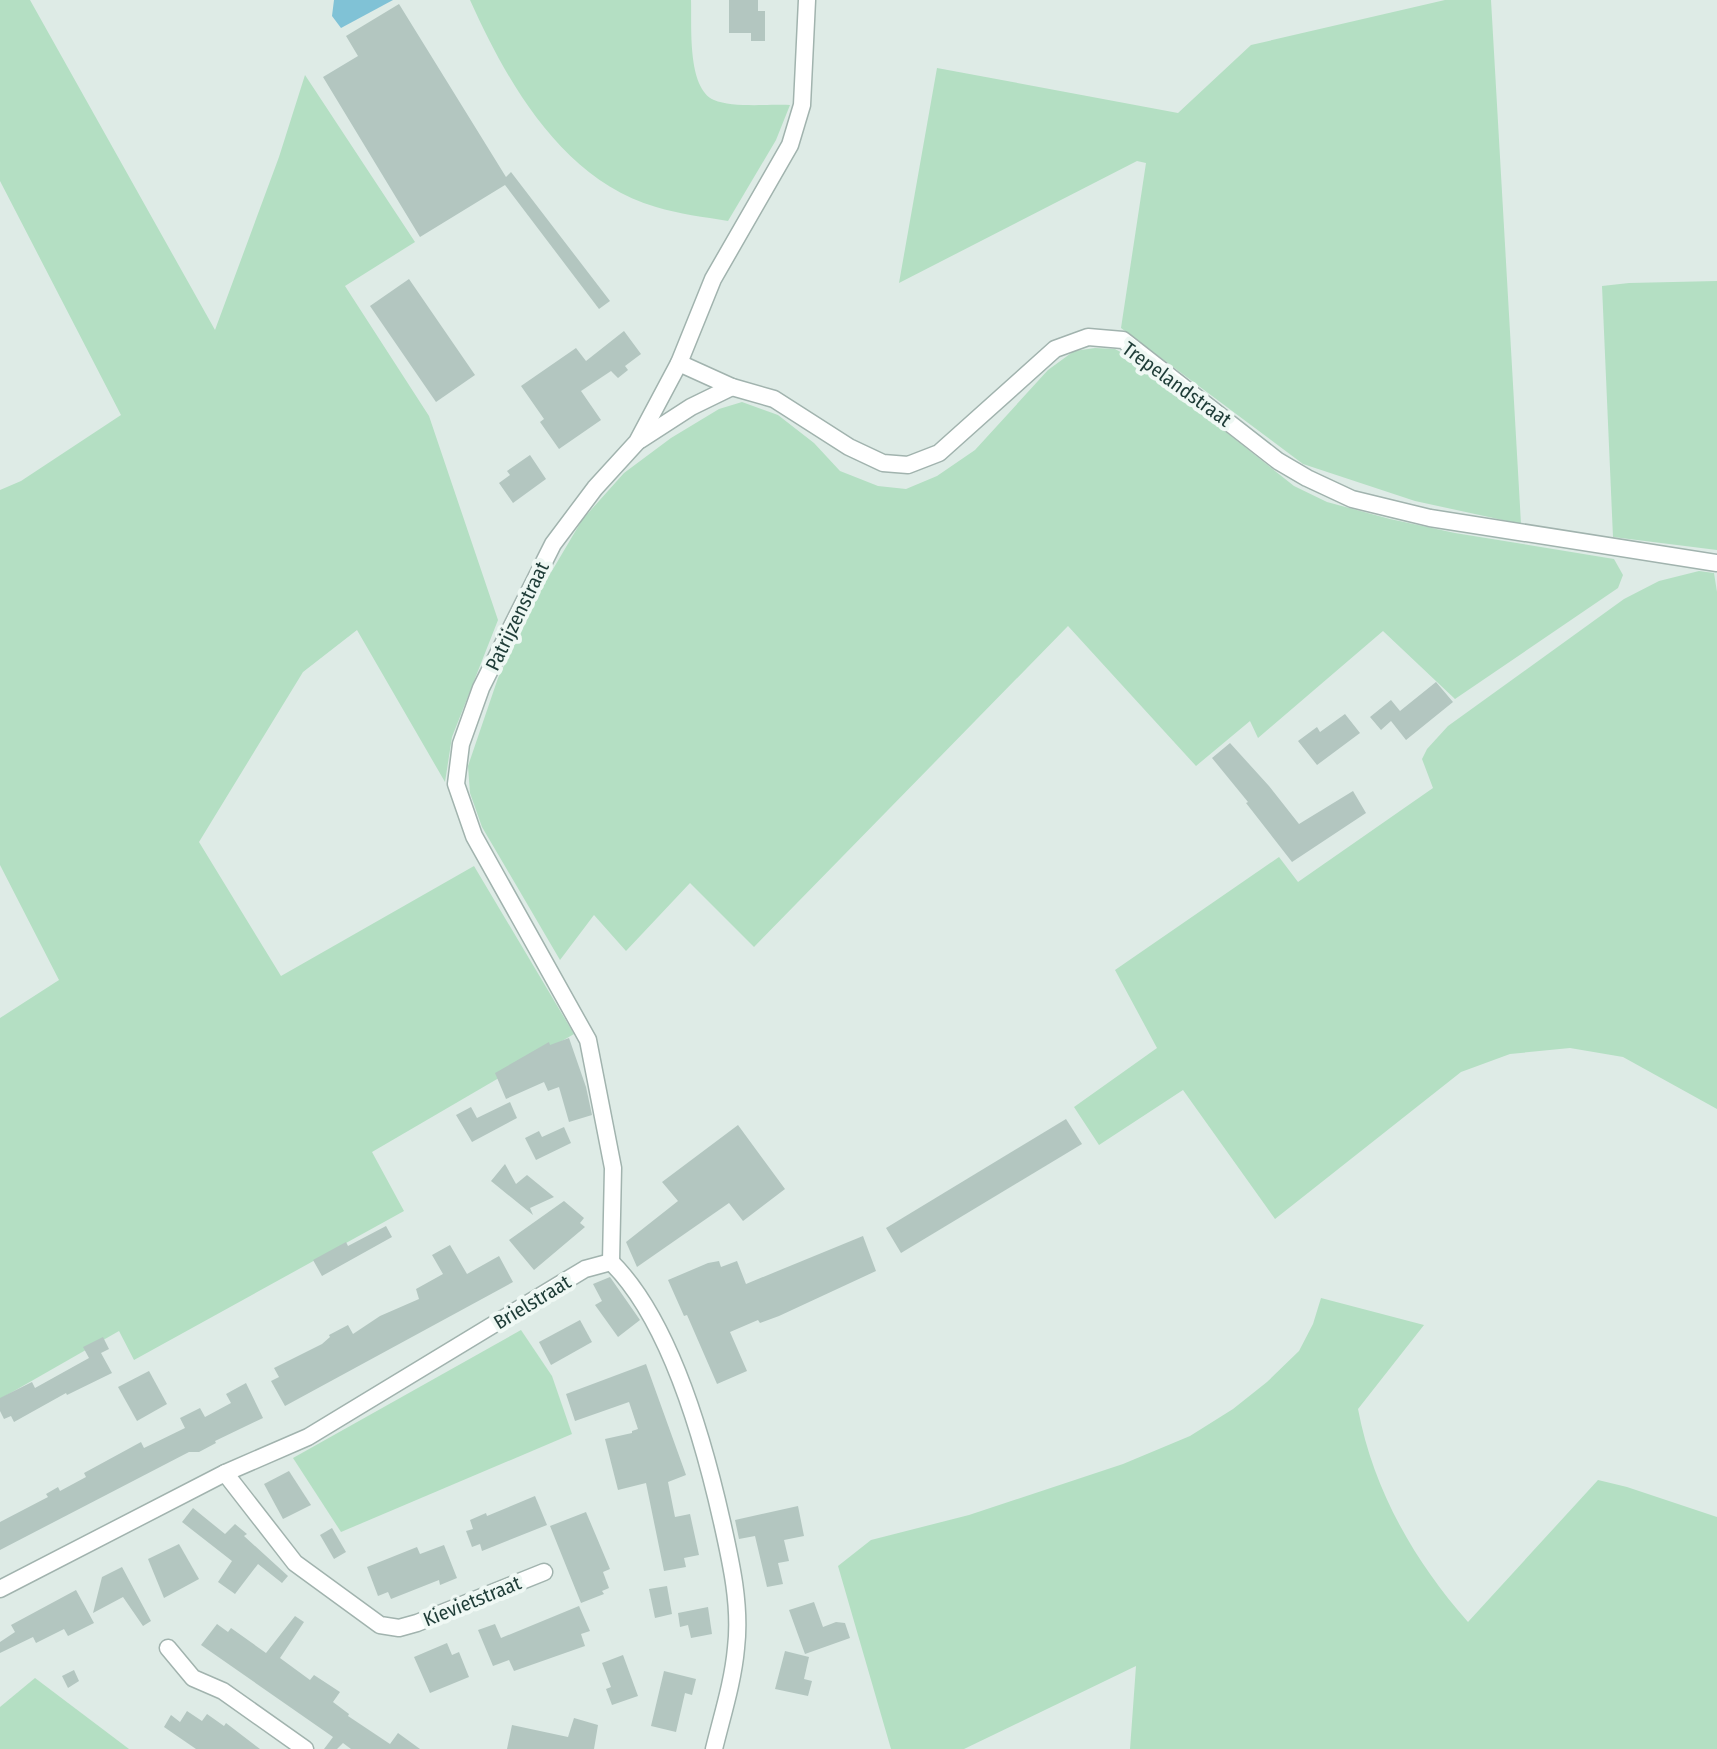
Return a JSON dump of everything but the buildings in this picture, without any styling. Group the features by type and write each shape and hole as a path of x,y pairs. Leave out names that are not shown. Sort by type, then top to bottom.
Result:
{"street":[{"name":"Patrijzenstraat","path":"611,1262 613,1168 588,1040 474,836 456,784 461,744 481,688 553,544 595,488 637,442 679,363 713,279 790,145 802,105 807,0"},
{"name":"Trepelandstraat","path":"679,363 732,387 774,399 849,447 883,463 908,465 939,453 1055,349 1088,337 1123,340 1278,461 1352,499 1430,518 1717,563"},
{"path":"637,442 691,407 732,387"},
{"path":"611,1262 636,1292 670,1356 692,1413 714,1488 733,1571 737,1648 714,1749"},
{"name":"Brielstraat","path":"0,1589 225,1473 308,1437 585,1269 611,1262"},
{"name":"Kievietstraat","path":"225,1473 295,1563 380,1625 399,1628 417,1623 544,1572"},
{"path":"168,1648 193,1678 223,1691 305,1749"}],"green space":[{"path":"0,0 30,0 215,330 279,157 305,75 415,242 345,286 429,416 498,620 452,737 445,782 357,630 303,672 199,842 281,976 474,866 574,1034 372,1152 404,1211 134,1360 119,1331 0,1399 0,1018 59,980 0,865 0,490 21,481 121,415 0,181"},
{"path":"470,0 691,0 695,70 705,93 714,100 731,104 790,105 776,140 728,221 656,207 623,194 592,175 542,124 520,94"},
{"path":"1445,0 1491,0 1521,524 1415,501 1303,464 1121,328 1146,163 1137,161 899,283 937,68 1178,113 1251,45"},
{"path":"1717,281 1717,550 1613,537 1602,286"},
{"path":"1115,349 1135,360 1294,486 1327,502 1455,533 1614,559 1623,575 1618,588 1455,699 1383,631 1258,738 1250,721 1196,766 1068,626 754,947 690,883 626,951 594,915 560,960 482,827 470,793 468,766 498,678 543,586 582,520 624,473 671,438 719,409 742,402 778,415 814,443 840,471 878,486 906,489 937,476 975,450 1048,370 1074,351"},
{"path":"1699,571 1714,573 1717,592 1717,1109 1623,1057 1570,1048 1510,1054 1461,1072 1275,1219 1183,1090 1099,1145 1074,1107 1157,1048 1115,970 1279,857 1298,882 1433,788 1422,759 1448,726 1624,599 1659,581"},
{"path":"1321,1298 1424,1325 1358,1409 1374,1467 1398,1523 1430,1574 1468,1622 1598,1480 1717,1517 1717,1749 1130,1749 1136,1666 964,1749 891,1749 838,1566 871,1540 969,1515 1123,1464 1190,1436 1233,1409 1299,1351 1313,1324"},
{"path":"521,1330 552,1376 572,1434 341,1532 293,1458"},
{"path":"35,1678 129,1749 0,1749 0,1707"}],"water":[{"path":"334,0 393,0 341,28 332,16"}]}
